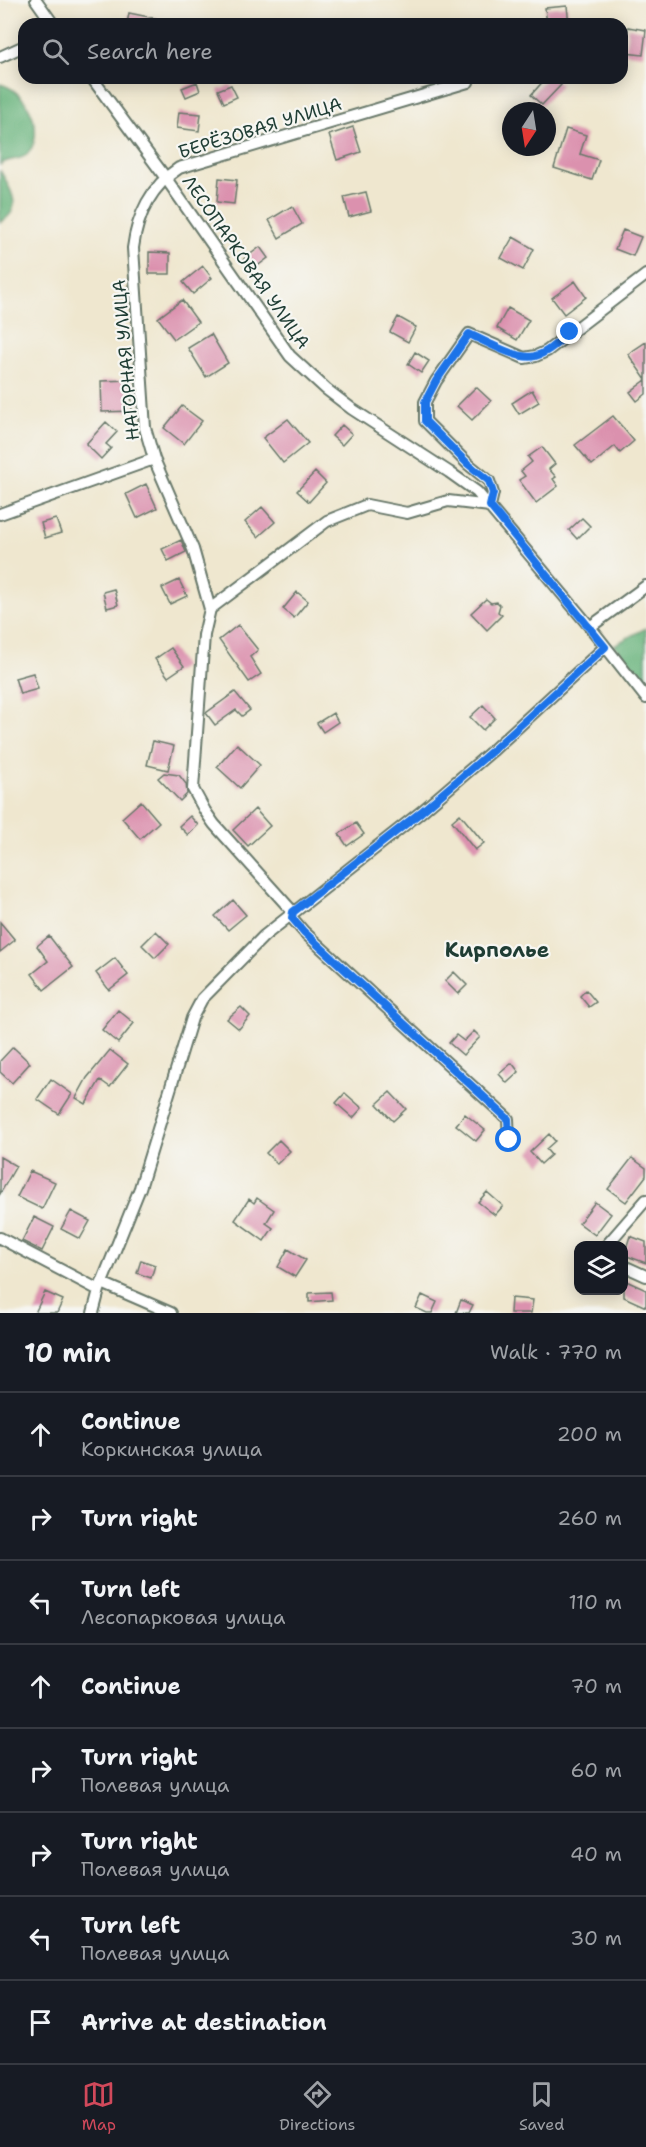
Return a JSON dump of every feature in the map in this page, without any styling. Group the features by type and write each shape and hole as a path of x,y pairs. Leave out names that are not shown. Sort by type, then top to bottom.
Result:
{"street":[{"path":"36,0 49,18"},
{"path":"0,57 18,49"},
{"name":"ЛЕСОПАРКОВАЯ УЛИЦА","path":"96,84 165,177 290,356 351,409 477,492 646,698"},
{"name":"БЕРЁЗОВАЯ УЛИЦА","path":"165,177 180,168 461,84"},
{"name":"НАГОРНАЯ УЛИЦА","path":"165,177 141,213 135,229 133,248 145,429 154,459 193,549 210,609"},
{"path":"293,912 214,824 193,789 204,635 210,609 327,521 367,505 407,513 448,501 490,506 493,493 489,481 468,464 425,421 425,402 436,381 469,334 524,358 536,356 547,351 646,275"},
{"path":"0,514 154,459"},
{"path":"590,627 646,586"},
{"path":"93,1313 101,1286 140,1188 192,1018 202,999 246,954 293,912 421,812 492,751 605,647"},
{"path":"293,912 292,918 304,932 508,1119 509,1140"},
{"path":"610,1241 646,1200"},
{"path":"0,1238 101,1286 171,1313"},
{"path":"628,1268 646,1276"}],"green space":[{"path":"0,84 18,94 25,102 31,112 35,133 34,143 26,155 0,165"},
{"path":"0,170 11,190 14,204 8,217 0,222"},
{"path":"646,628 646,686 614,645"}],"building":[{"path":"567,6 568,18 546,18 545,8"},
{"path":"129,13 154,18 128,18"},
{"path":"628,27 646,30 643,55 628,53"},
{"path":"198,84 200,91 186,97 182,88"},
{"path":"541,84 561,85 545,102 539,102 531,95"},
{"path":"231,85 237,97 224,103 218,90"},
{"path":"179,112 201,114 199,131 177,128"},
{"path":"353,127 361,152 337,160 329,135"},
{"path":"566,129 586,135 580,154 599,160 592,180 554,168"},
{"path":"219,178 237,180 234,204 217,202"},
{"path":"366,192 371,211 349,217 344,197"},
{"path":"292,206 302,224 279,238 269,220"},
{"path":"623,230 641,237 633,256 615,249"},
{"path":"513,237 534,249 523,270 501,258"},
{"path":"260,247 268,258 252,270 244,259"},
{"path":"149,252 170,253 170,274 149,274"},
{"path":"203,266 212,278 193,294 183,282"},
{"path":"575,281 586,297 564,314 552,298"},
{"path":"182,300 198,322 174,339 158,318"},
{"path":"508,308 529,320 517,340 497,328"},
{"path":"398,317 416,327 408,342 390,332"},
{"path":"211,334 228,363 206,377 188,348"},
{"path":"646,342 646,380 628,354"},
{"path":"415,352 429,361 421,373 408,364"},
{"path":"131,380 132,411 102,412 101,381"},
{"path":"646,380 646,394 637,401 630,392"},
{"path":"476,387 491,401 472,420 457,406"},
{"path":"532,390 539,402 519,414 512,403"},
{"path":"182,406 202,421 184,444 164,428"},
{"path":"613,416 634,441 620,453 615,446 592,465 575,445"},
{"path":"288,419 308,443 283,463 263,438"},
{"path":"106,422 117,432 106,444 111,448 101,459 86,444"},
{"path":"342,425 352,434 342,445 332,436"},
{"path":"542,447 555,464 549,469 556,477 553,479 558,486 536,503 519,480 525,476 521,471 532,462 528,457"},
{"path":"315,472 326,483 309,502 297,491"},
{"path":"146,484 157,508 137,518 126,494"},
{"path":"262,507 275,522 258,537 245,522"},
{"path":"582,518 590,526 577,539 569,530"},
{"path":"56,519 61,533 45,538 41,523"},
{"path":"181,540 186,552 168,561 162,549"},
{"path":"179,580 187,596 170,604 162,588"},
{"path":"114,589 118,605 107,608 103,592"},
{"path":"297,592 308,601 294,618 283,609"},
{"path":"486,599 500,605 498,612 502,615 487,630 471,613"},
{"path":"238,625 258,650 250,657 261,674 249,682 219,640"},
{"path":"171,648 184,666 168,677 155,659"},
{"path":"33,673 38,689 20,694 15,678"},
{"path":"235,692 250,710 242,716 236,710 215,725 206,713"},
{"path":"483,705 495,718 483,730 470,717"},
{"path":"333,713 338,722 323,732 317,723"},
{"path":"153,741 174,746 168,770 147,765"},
{"path":"237,744 260,765 240,788 217,767"},
{"path":"164,773 179,775 186,784 187,794 180,801 158,778"},
{"path":"141,801 159,822 140,839 122,818"},
{"path":"255,809 270,826 248,846 233,830"},
{"path":"460,814 484,843 475,850 452,821"},
{"path":"190,816 198,825 188,835 179,826"},
{"path":"356,823 364,834 347,846 339,834"},
{"path":"233,900 246,915 228,930 215,916"},
{"path":"0,922 15,940 0,952"},
{"path":"156,931 169,944 155,958 142,945"},
{"path":"49,936 73,967 44,990 32,974 48,961 37,946"},
{"path":"115,958 128,975 109,990 96,973"},
{"path":"454,972 467,985 458,994 445,981"},
{"path":"586,990 596,1002 589,1007 580,996"},
{"path":"241,1007 250,1016 239,1029 227,1019"},
{"path":"118,1010 134,1023 118,1043 102,1030"},
{"path":"474,1031 480,1037 463,1055 449,1043 456,1035 464,1041"},
{"path":"13,1047 30,1063 12,1083 0,1072 0,1061"},
{"path":"110,1050 128,1064 110,1087 100,1080 86,1104 76,1098 87,1078"},
{"path":"512,1063 519,1072 507,1083 499,1074"},
{"path":"51,1079 72,1094 59,1114 37,1099"},
{"path":"390,1092 406,1109 393,1121 377,1104"},
{"path":"345,1093 362,1108 353,1118 336,1103"},
{"path":"465,1114 485,1130 476,1141 456,1125"},
{"path":"549,1134 555,1141 546,1149 551,1155 541,1164 530,1152"},
{"path":"279,1140 290,1151 277,1164 266,1153"},
{"path":"0,1157 16,1166 0,1194"},
{"path":"632,1158 646,1168 646,1176 626,1202 608,1189"},
{"path":"30,1171 55,1182 42,1209 17,1197"},
{"path":"487,1192 503,1206 495,1215 478,1202"},
{"path":"257,1198 274,1210 266,1223 273,1228 264,1241 235,1220 249,1199 254,1203"},
{"path":"595,1202 611,1214 595,1235 579,1223"},
{"path":"71,1211 90,1221 80,1239 61,1229"},
{"path":"34,1217 54,1227 42,1251 22,1241"},
{"path":"630,1236 646,1242 646,1263 628,1256"},
{"path":"288,1249 306,1260 295,1277 278,1267"},
{"path":"141,1260 155,1265 151,1278 137,1273"},
{"path":"628,1282 646,1290 646,1307 624,1297 628,1295"},
{"path":"45,1292 63,1300 57,1313 35,1313"},
{"path":"331,1292 332,1300 309,1302 309,1293"},
{"path":"422,1295 437,1302 432,1313 416,1308"},
{"path":"511,1298 533,1300 531,1313 510,1313"},
{"path":"461,1300 473,1305 469,1313 456,1313"}],"district":[{"name":"Кирполье","path":"497,950"}],"route":[{"path":"509,1140 508,1119 304,932 292,918 293,912 421,812 492,751 605,647 490,506 493,493 489,481 442,440 425,421 425,402 436,381 469,334 524,358 547,351 570,332"}]}
